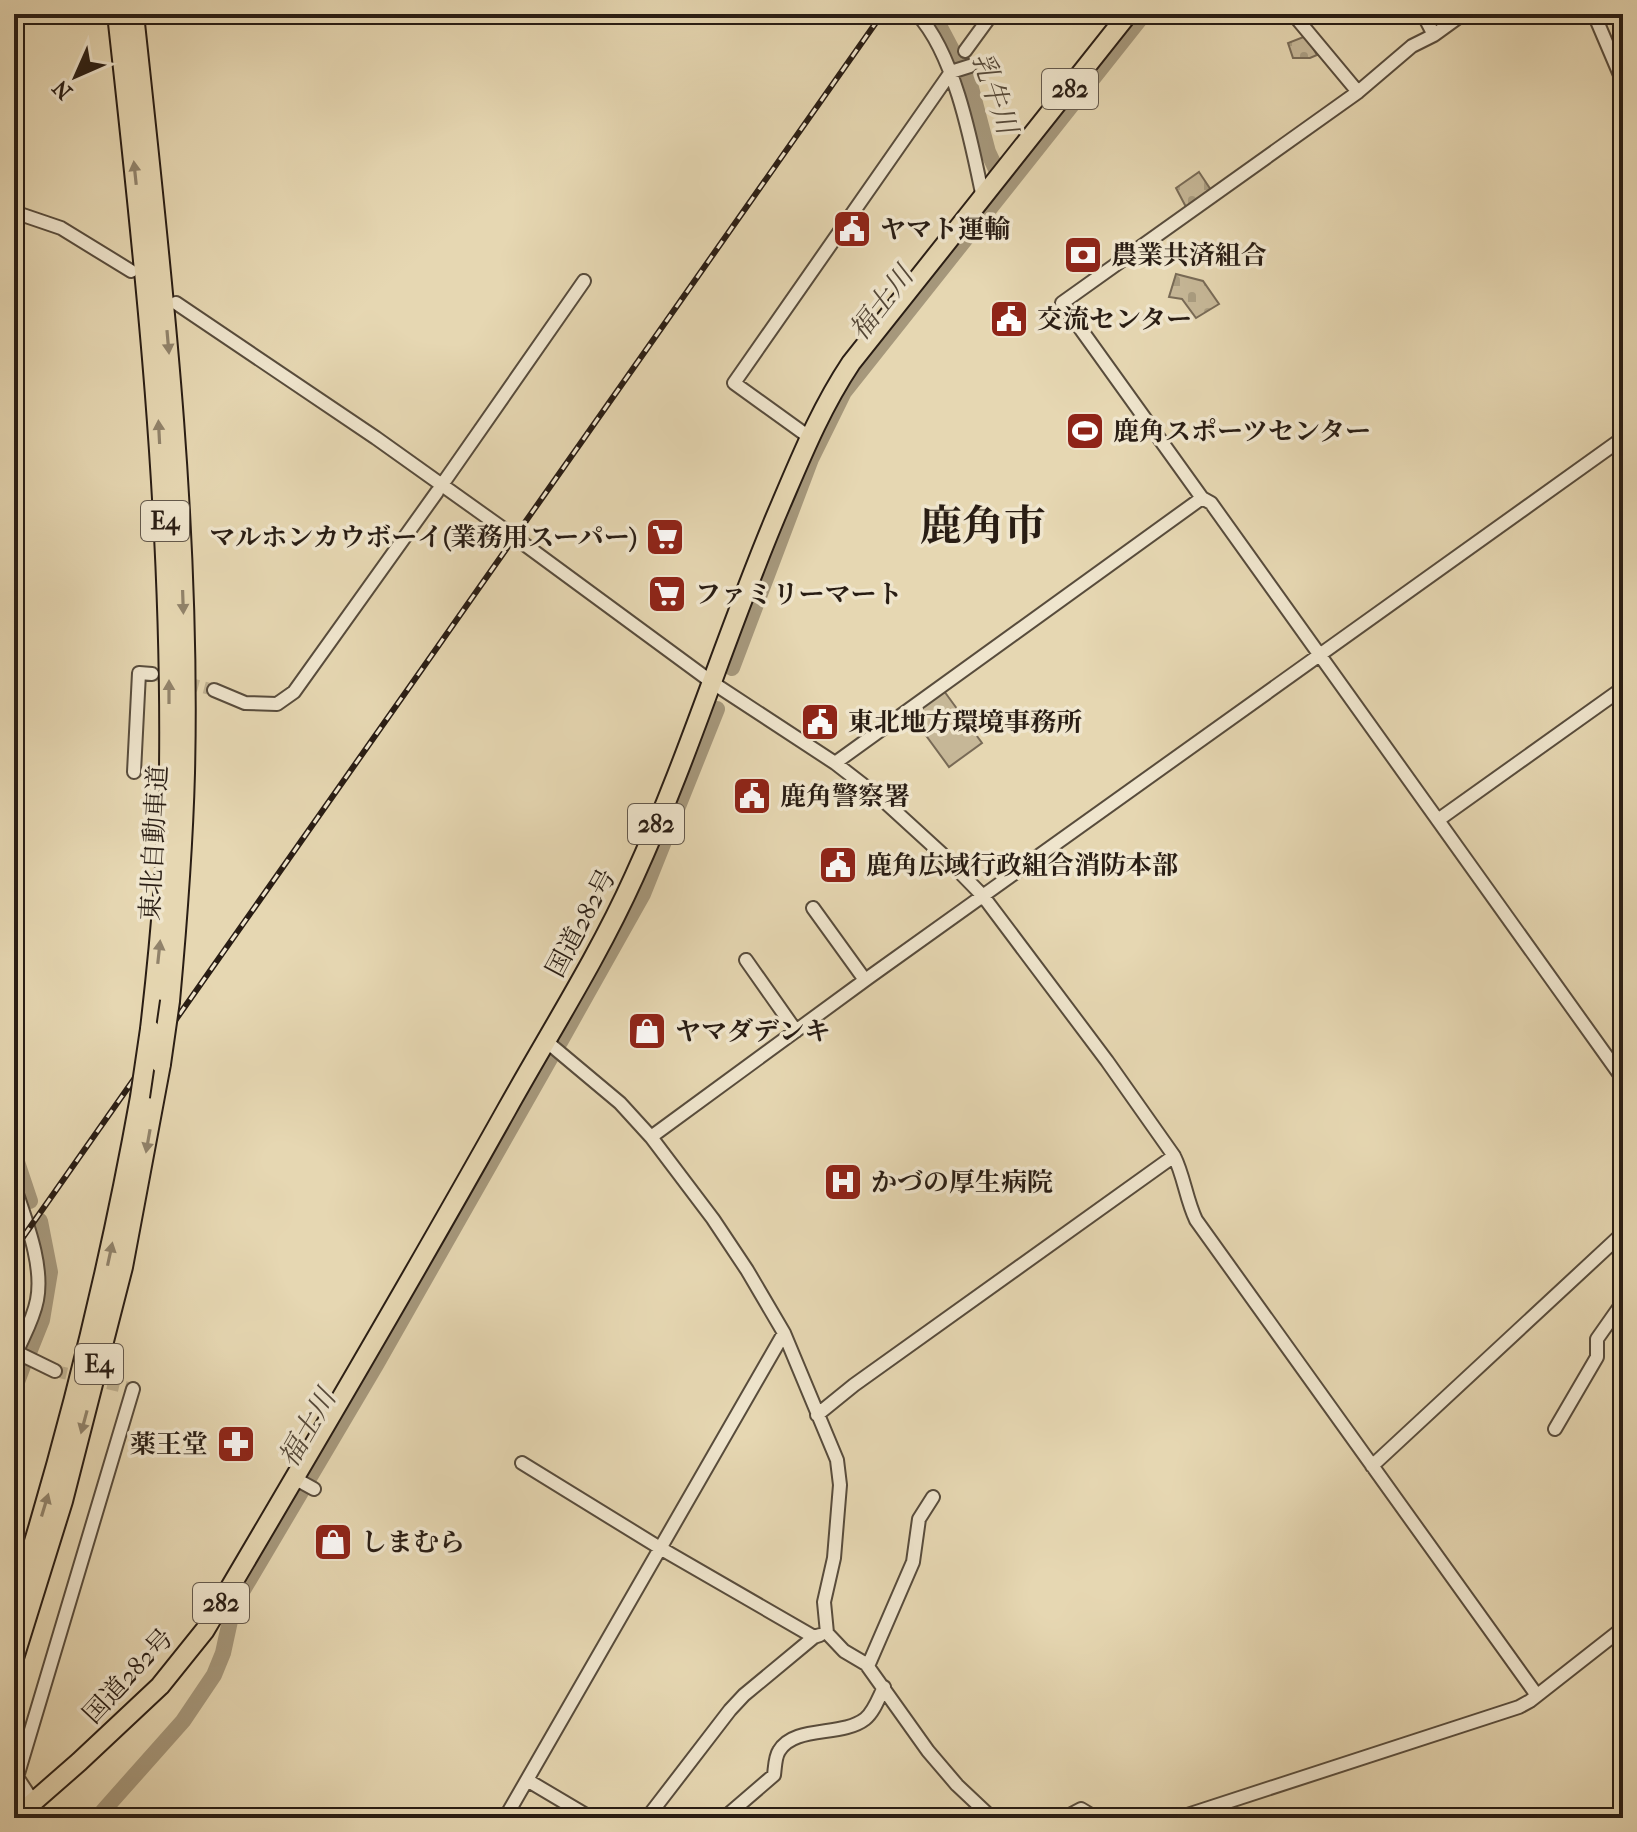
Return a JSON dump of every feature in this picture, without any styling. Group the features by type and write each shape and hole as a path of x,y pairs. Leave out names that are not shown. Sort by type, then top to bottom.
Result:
{"highway":[{"name":"東北自動車道","path":"14,1607 101,1292 140,1097 150,1029 167,847 168,626 157,404 117,14"},
{"name":"東北自動車道","path":"14,1658 63,1501 116,1296 161,1064 177,924 185,770 181,550 162,276 134,14"},
{"name":"国道282号","path":"15,1818 160,1686 205,1630 450,1212 604,939 635,876 713,683 761,551 809,437 833,390 851,363 1128,14"}],"street":[{"path":"917,14 925,22 953,72 986,194"},
{"path":"965,51 992,14"},
{"path":"1293,14 1358,92"},
{"path":"1423,14 1434,35"},
{"path":"1463,14 1412,46 1358,92 1062,303 1202,498 1211,503 1623,1079"},
{"path":"1594,14 1623,82"},
{"path":"809,437 734,383 953,72 970,66"},
{"path":"14,212 61,228 131,271"},
{"path":"446,479 584,281"},
{"path":"176,303 364,430 713,683 835,763 908,822 983,896 1174,1156 1196,1220 1536,1694"},
{"path":"651,1137 865,980 1623,438"},
{"path":"214,690 245,703 277,704 294,692 437,492"},
{"path":"835,763 1202,498"},
{"path":"134,772 139,673 152,674"},
{"path":"1438,820 1623,688"},
{"path":"813,908 865,980"},
{"path":"746,960 796,1031"},
{"path":"546,1041 620,1103 651,1137 713,1219 784,1333 837,1460 840,1485 834,1558 820,1635 737,1703 649,1818"},
{"path":"817,1415 854,1385 1174,1156"},
{"path":"14,1185 38,1279 38,1298 32,1320 15,1355 55,1371"},
{"path":"1372,1466 1623,1233"},
{"path":"1555,1429 1597,1357 1597,1339 1623,1302"},
{"path":"505,1818 784,1333"},
{"path":"34,1803 17,1777 133,1389"},
{"path":"522,1463 660,1548 820,1635 868,1666 928,1751 957,1785 992,1818"},
{"path":"294,1478 314,1489"},
{"path":"868,1666 913,1562 919,1519 933,1497"},
{"path":"1178,1818 1519,1707 1623,1628"},
{"path":"724,1818 774,1775 778,1752 790,1738 831,1732 863,1721 884,1687"},
{"path":"527,1780 591,1818"},
{"path":"1064,1818 1081,1809 1096,1818"}],"green space":[{"path":"1306,36 1317,55 1293,58 1288,43"},
{"path":"1199,172 1211,190 1186,207 1176,188"},
{"path":"1176,274 1203,281 1219,304 1196,318 1182,299 1169,297"},
{"path":"944,691 982,743 949,767 911,715"}],"waterway":[{"name":"乳牛川","path":"933,14 970,84 988,152 1003,184"},
{"name":"福士川","path":"732,668 811,459 844,392 1144,14"},
{"name":"福士川","path":"560,1042 643,894 717,709"},
{"name":"福士川","path":"101,1818 103,1811 183,1721 214,1675 223,1653 233,1607 376,1365 552,1055"},
{"path":"14,1153 30,1201"},
{"path":"30,1350 42,1320 50,1272 40,1221"},
{"path":"14,1390 23,1366"}],"tunnel":[{"path":"152,674 214,690"},
{"path":"55,1371 133,1389"}],"railway":[{"path":"14,1250 882,14"}],"place":[{"name":"ヤマト運輸","path":"852,229"},
{"name":"農業共済組合","path":"1083,255"},
{"name":"交流センター","path":"1009,319"},
{"name":"鹿角スポーツセンター","path":"1085,431"},
{"name":"マルホンカウボーイ(業務用スーパー)","path":"665,537"},
{"name":"ファミリーマート","path":"667,594"},
{"name":"東北地方環境事務所","path":"820,722"},
{"name":"鹿角警察署","path":"752,796"},
{"name":"鹿角広域行政組合消防本部","path":"838,865"},
{"name":"ヤマダデンキ","path":"647,1031"},
{"name":"かづの厚生病院","path":"843,1182"},
{"name":"薬王堂","path":"236,1444"},
{"name":"しまむら","path":"333,1542"}],"district":[{"name":"鹿角市","path":"983,526"}]}
